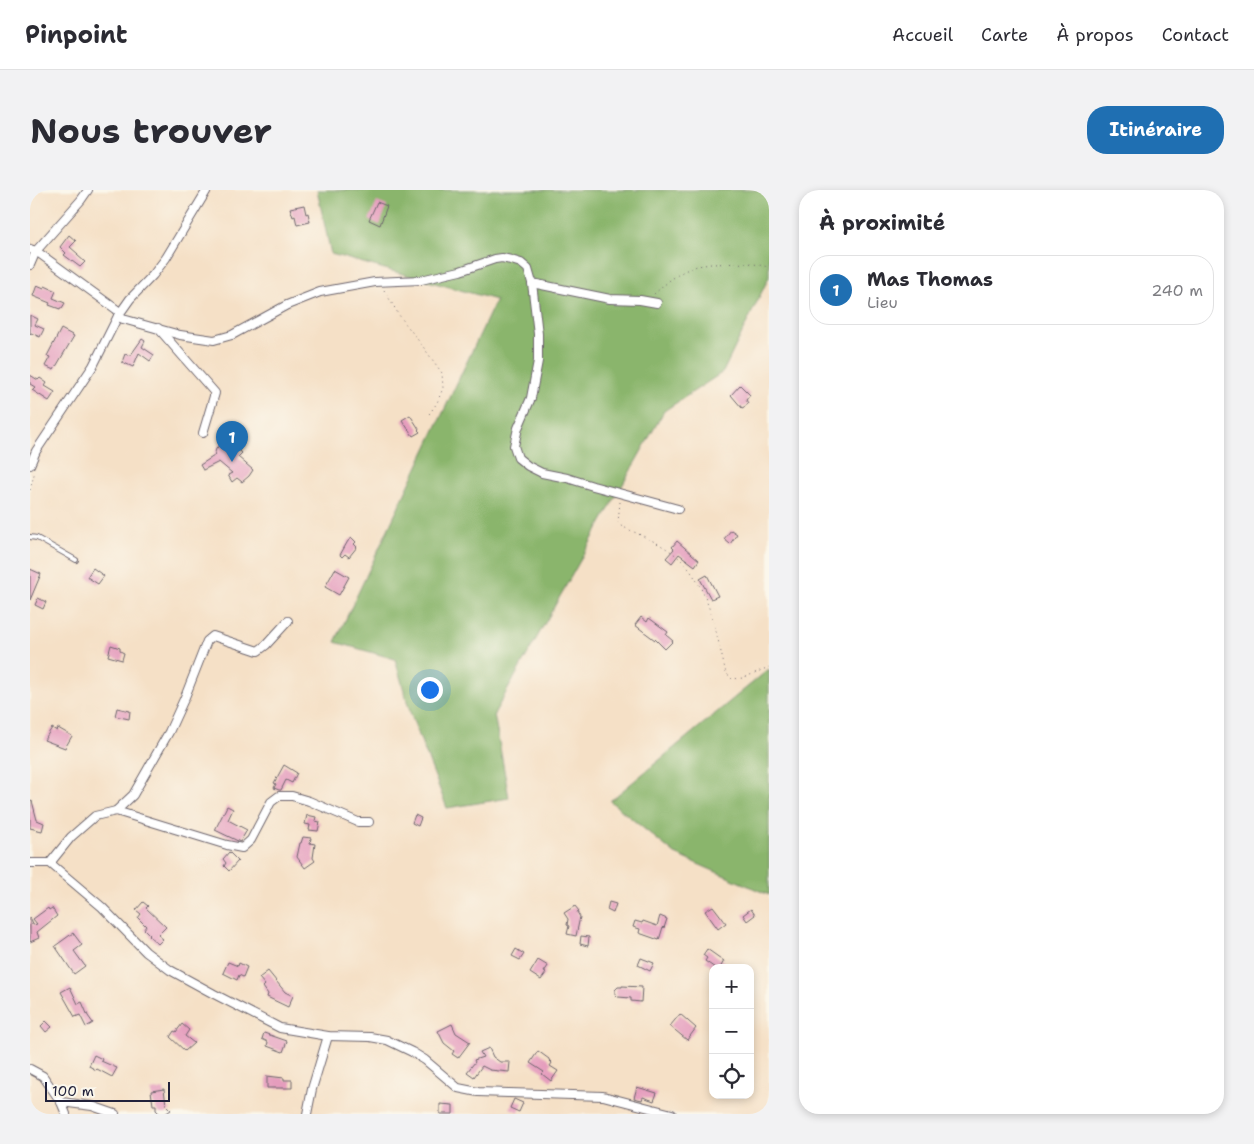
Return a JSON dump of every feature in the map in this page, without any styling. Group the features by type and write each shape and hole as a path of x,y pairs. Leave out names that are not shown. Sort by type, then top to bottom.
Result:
{"street":[{"path":"30,265 33,250 81,200 88,190"},
{"path":"33,466 36,451 93,366 119,314 166,258 207,190"},
{"path":"33,250 119,314 123,319 180,335 214,340 232,335 287,306 320,292 382,282 421,280 460,271 495,258 522,263 528,269 532,283 538,334 538,361 531,398 518,428 514,446 518,458 542,473 567,478 678,509"},
{"path":"532,283 610,299 640,300 657,303"},
{"path":"158,328 215,393 203,433"},
{"path":"50,863 71,837 95,816 116,811 133,795 169,732 208,641 213,636 258,651 266,645 288,620"},
{"path":"116,811 242,848 251,840 270,802 279,796 292,796 309,801 358,822 369,822"},
{"path":"30,863 50,863 102,907 146,952 170,970 280,1028 328,1036 370,1037 386,1040 412,1052 458,1088 478,1092 603,1096 672,1114"},
{"path":"307,1114 312,1089 328,1036"},
{"path":"30,1069 43,1076 61,1102 66,1114"},
{"path":"61,1102 92,1106 115,1114"}],"lane":[{"path":"30,537 37,538 76,560"}],"path":[{"path":"640,300 652,296 670,280 696,266 749,263 769,267"},
{"path":"382,282 384,292 399,315 442,373 443,388 437,404 427,417"},
{"path":"30,490 33,466"},
{"path":"621,494 618,522 621,526 666,548 681,560 704,593 726,673 732,679 743,678 769,668"}],"green space":[{"path":"317,190 769,190 769,277 723,372 664,411 494,714 509,798 447,808 411,715 395,659 335,642 496,300 331,254"},
{"path":"769,669 769,895 675,854 610,801"}],"building":[{"path":"377,202 387,206 380,225 369,220"},
{"path":"304,205 310,222 297,225 295,216 293,217 290,208"},
{"path":"69,235 76,241 70,247 85,262 80,267 64,255 66,253 60,247"},
{"path":"37,285 56,291 53,298 65,303 62,308 49,305 50,303 33,296"},
{"path":"30,315 38,319 35,325 44,329 40,337 30,334"},
{"path":"61,329 74,336 54,370 45,366 50,357 47,356"},
{"path":"142,339 145,341 142,347 154,355 150,361 139,353 133,367 122,362 125,354 130,356"},
{"path":"30,375 38,380 40,378 47,383 45,386 55,392 49,401 32,390 35,387 30,384"},
{"path":"740,385 750,395 746,400 748,403 742,408 731,395"},
{"path":"410,415 420,432 413,436 402,420"},
{"path":"222,442 227,446 230,442 242,453 238,457 253,470 242,482 237,478 232,482 228,475 232,473 219,462 203,470 200,465 214,456 216,449"},
{"path":"731,530 737,534 730,544 724,539"},
{"path":"352,538 356,542 354,544 357,547 349,557 345,554 342,557 340,555 348,541"},
{"path":"677,541 699,560 695,566 679,554 672,563 666,558 674,549 672,547"},
{"path":"93,568 104,576 98,584 87,577"},
{"path":"30,569 41,574 30,600"},
{"path":"335,569 349,577 339,595 325,587"},
{"path":"707,575 718,596 711,599 700,579"},
{"path":"38,598 46,602 43,609 35,605"},
{"path":"641,617 647,622 649,618 668,632 666,635 673,641 665,649 655,639 635,625"},
{"path":"111,645 120,648 120,651 124,653 122,660 108,656"},
{"path":"117,708 130,711 129,719 115,716"},
{"path":"52,728 57,731 58,728 72,736 65,748 44,740"},
{"path":"284,765 297,773 292,783 286,780 281,790 279,790 274,788 276,784 274,783"},
{"path":"32,801 37,820 44,823 42,831 30,828 30,802"},
{"path":"227,806 233,809 228,820 247,830 240,842 215,830"},
{"path":"307,815 316,817 315,821 320,822 318,831 309,830 310,825 305,824"},
{"path":"415,815 421,818 418,826 412,823"},
{"path":"303,837 311,838 310,843 315,844 313,858 315,861 305,868 297,857"},
{"path":"229,852 238,861 229,871 224,866 226,863 223,859"},
{"path":"143,902 148,906 146,908 166,927 158,935 163,939 158,944 149,936 144,929 146,926 138,918 141,914 136,910"},
{"path":"609,902 616,904 613,913 607,910"},
{"path":"575,906 579,911 577,912 580,917 576,936 567,934 568,919 564,913"},
{"path":"713,906 726,923 718,929 705,911"},
{"path":"48,908 49,910 52,908 57,916 37,932 39,938 30,942 30,917 33,925 37,924 33,919"},
{"path":"751,909 755,915 747,921 743,915"},
{"path":"660,916 667,919 659,940 639,933 640,929 633,927 635,921 642,923 643,921 657,926"},
{"path":"73,933 82,945 74,951 85,966 74,974 55,946"},
{"path":"581,936 589,937 588,946 580,944"},
{"path":"516,949 524,954 520,960 512,956"},
{"path":"707,949 724,961 722,964 709,964 705,961 707,958 703,955"},
{"path":"641,958 654,963 650,971 638,965"},
{"path":"538,960 548,966 541,980 530,973"},
{"path":"228,962 238,966 239,963 247,967 243,977 239,975 237,980 223,973"},
{"path":"268,971 285,992 293,996 288,1007 267,997 268,994 263,987 265,985 259,978"},
{"path":"622,986 642,987 641,1002 631,1001 631,998 618,997 615,994 615,990"},
{"path":"70,987 78,1004 82,1002 93,1023 86,1027 80,1015 75,1017 61,992"},
{"path":"680,1014 696,1028 687,1040 670,1026"},
{"path":"46,1021 52,1027 46,1032 41,1026"},
{"path":"182,1024 189,1030 185,1036 194,1043 185,1051 170,1037"},
{"path":"452,1024 456,1033 470,1042 458,1058 452,1054 454,1051 444,1043 438,1031"},
{"path":"264,1033 287,1041 283,1052 267,1046 268,1042 262,1039"},
{"path":"489,1048 493,1057 500,1062 510,1062 509,1072 490,1070 482,1066 474,1077 467,1072 475,1062 474,1060 483,1057 480,1052"},
{"path":"538,1051 549,1059 552,1063 550,1066 558,1071 551,1081 542,1074 544,1072 530,1063"},
{"path":"94,1055 102,1059 101,1061 117,1068 112,1077 89,1066"},
{"path":"267,1076 292,1080 292,1088 267,1088"},
{"path":"637,1087 657,1093 654,1101 643,1097 642,1100 634,1098"},
{"path":"164,1089 166,1105 171,1110 165,1114 160,1114 156,1110 156,1105 153,1105 151,1091"},
{"path":"514,1099 523,1103 519,1112 510,1108"},
{"path":"440,1104 453,1105 453,1114 440,1114"}],"place":[{"name":"Mas Thomas","path":"232,462"}]}
